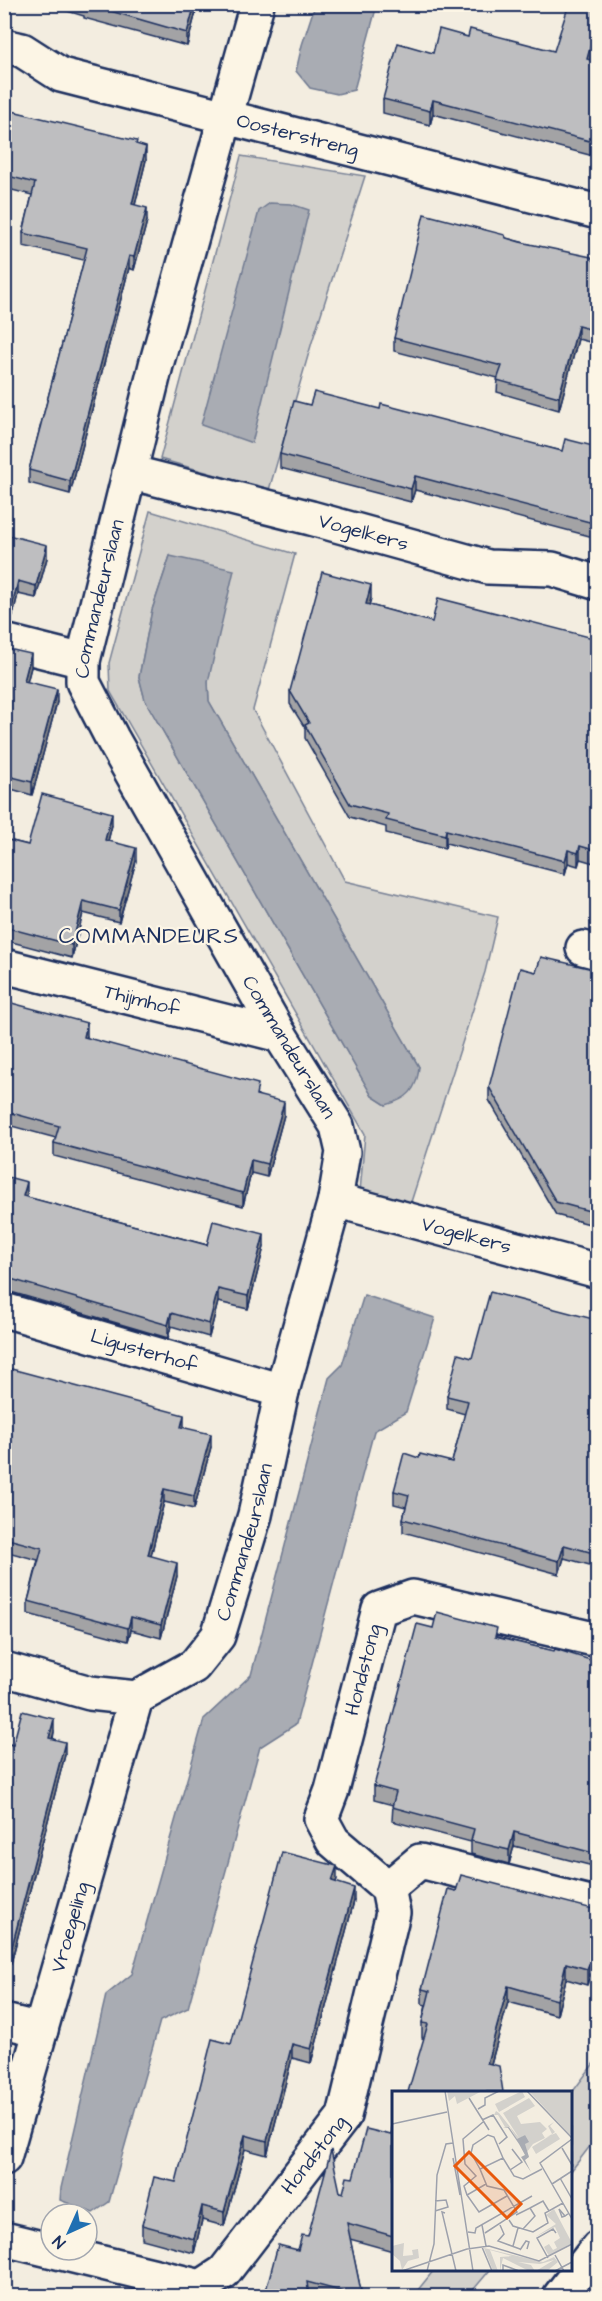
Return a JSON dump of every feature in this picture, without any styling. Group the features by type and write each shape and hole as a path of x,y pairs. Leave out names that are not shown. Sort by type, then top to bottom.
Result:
{"street":[{"name":"Commandeurslaan","path":"136,1698 194,1666 218,1636 255,1515 282,1391 335,1200 343,1152 336,1126 280,1035 112,738 83,682 83,661 129,471 256,4"},
{"name":"Oosterstreng","path":"4,46 22,50 61,75 597,212"},
{"name":"Vogelkers","path":"129,471 488,567 552,569 597,583"},
{"path":"4,640 83,661"},
{"name":"Thijmhof","path":"4,966 280,1035"},
{"name":"Vogelkers","path":"335,1200 597,1271"},
{"name":"Ligusterhof","path":"4,1310 282,1391"},
{"name":"Hondstong","path":"129,2284 201,2287 224,2272 344,2116 393,1913 388,1888 333,1841 321,1819 332,1790 379,1609 413,1597 597,1640"},
{"path":"4,1669 90,1693 136,1698"},
{"name":"Vroegeling","path":"4,2157 136,1698"},
{"path":"388,1888 420,1861 597,1905"},
{"path":"4,2021 41,2030"},
{"path":"4,2238 129,2284"},
{"path":"560,2296 597,2247"}],"shaded area":[{"path":"315,5 377,5 354,90 337,94 310,88 296,71"},
{"path":"241,156 365,176 312,342 269,490 160,459"},
{"path":"270,203 291,204 309,210 252,443 201,425 259,211"},
{"path":"150,511 295,554 253,710 345,881 498,917 485,972 410,1205 360,1192 365,1134 110,691 109,663","holes":["170,556 208,682 209,701 419,1067 386,1105 372,1096 145,700 139,677 152,610"]},
{"path":"170,556 234,570 208,682 209,701 419,1067 413,1088 406,1096 394,1103 386,1105 372,1096 145,700 139,677 152,610"},
{"path":"364,1295 435,1318 406,1412 374,1431 296,1724 260,1747 188,2008 160,2021 109,2202 99,2209 99,2202 65,2202 60,2200 61,2188 106,1995 132,1974 204,1719 251,1675 329,1378 342,1365"},
{"path":"597,2059 597,2137 572,2170 572,2093"},
{"path":"433,2271 489,2271 468,2296 413,2296"}],"building":[{"path":"86,4 195,4 187,33"},
{"path":"569,4 581,4 597,9 597,22 587,59 597,62 597,143 433,100 430,111 383,99 398,43 433,53 439,29 468,37 470,29 554,51"},
{"path":"4,109 137,141 136,144 146,147 132,204 147,208 134,257 129,256 70,481 29,470 87,248 23,233 35,183 4,175"},
{"path":"424,214 505,235 506,238 520,242 591,257 597,262 597,331 578,326 559,397 497,380 502,366 394,338"},
{"path":"4,260 11,262 4,286"},
{"path":"314,392 380,409 381,404 562,451 565,439 597,447 597,524 415,476 411,489 280,454 294,401 310,405"},
{"path":"4,534 47,545 36,586 18,581 11,611 4,610"},
{"path":"322,572 371,585 366,604 432,622 438,598 597,639 597,851 580,846 578,853 568,850 565,861 446,830 445,835 386,820 388,814 350,804 305,725 309,723 290,691"},
{"path":"4,648 31,654 24,681 57,689 32,782 4,775"},
{"path":"42,794 112,813 105,840 136,848 119,910 83,901 72,945 4,927 4,839 28,845"},
{"path":"541,957 597,970 597,1213 556,1202 489,1087 520,968 536,972"},
{"path":"4,1001 87,1023 84,1037 258,1084 256,1095 284,1102 267,1164 251,1160 243,1193 54,1143 59,1126 4,1111"},
{"path":"4,1176 27,1182 23,1196 207,1245 213,1221 264,1234 248,1296 218,1289 209,1324 171,1313 168,1325 4,1277"},
{"path":"490,1292 597,1320 597,1554 564,1545 559,1561 403,1519 409,1495 394,1491 404,1453 419,1458 420,1454 452,1462 468,1401 447,1396 458,1354 472,1358"},
{"path":"4,1367 184,1415 181,1427 211,1434 194,1496 164,1489 148,1555 177,1563 161,1625 131,1617 128,1628 28,1601 42,1548 4,1538"},
{"path":"437,1612 497,1628 495,1637 554,1651 555,1649 597,1662 597,1854 514,1832 509,1850 471,1841 474,1829 392,1807 396,1792 374,1786 417,1624 433,1628"},
{"path":"22,1711 54,1719 49,1738 65,1742 11,1950 4,1948 4,1743 13,1745"},
{"path":"282,1852 337,1866 332,1881 354,1888 311,2049 292,2044 267,2141 245,2135 224,2212 202,2206 194,2239 142,2225 154,2177 176,2182 212,2039 231,2044"},
{"path":"461,1875 597,1910 597,1966 589,1964 587,1969 566,1963 557,2000 508,1986 487,2063 499,2066 503,2091 408,2091 428,2024 422,2023 430,1991 422,1989 448,1889 456,1891"},
{"path":"366,2129 391,2135 392,2130 392,2236 347,2223 362,2296 307,2282 309,2296 258,2296 259,2293 265,2294 278,2245 298,2250 302,2235 308,2236 331,2150 340,2192 343,2193 347,2177 353,2178"}],"district":[{"name":"COMMANDEURS","path":"149,936"}]}
